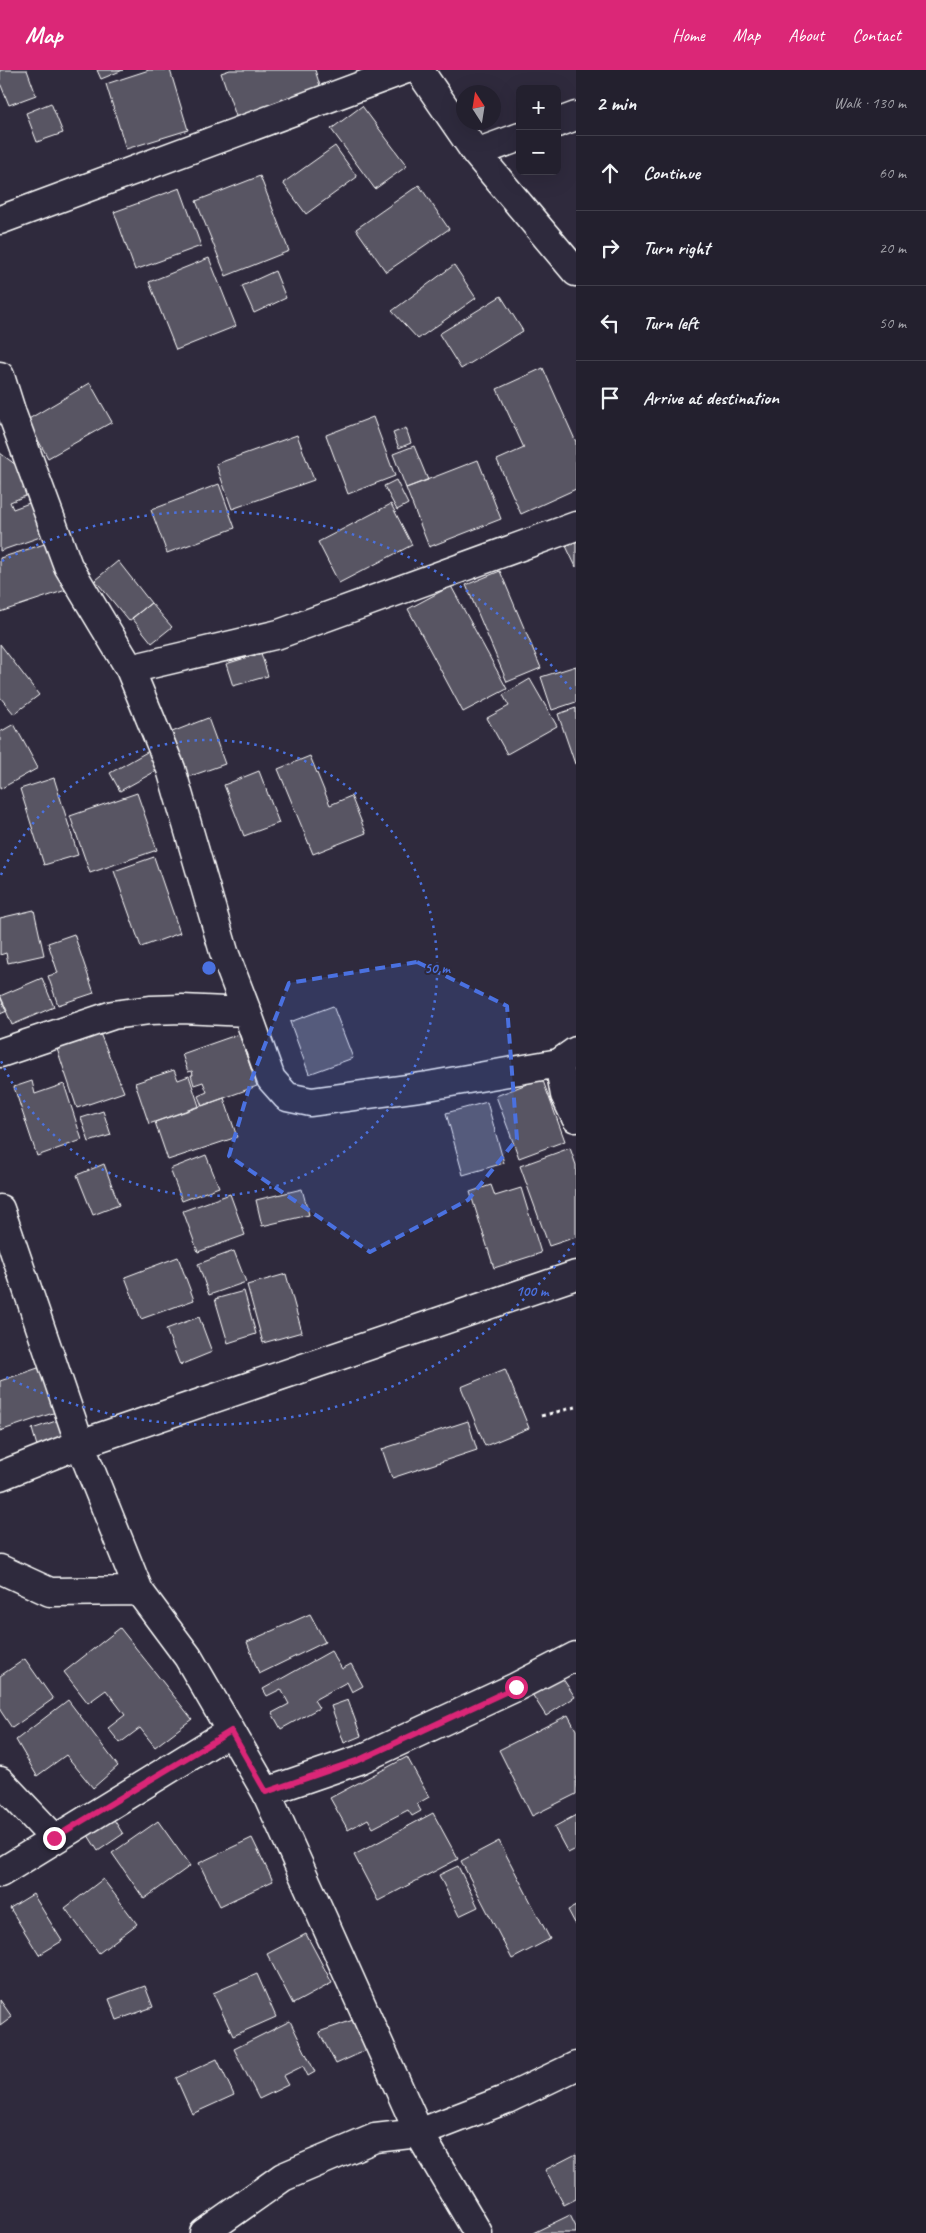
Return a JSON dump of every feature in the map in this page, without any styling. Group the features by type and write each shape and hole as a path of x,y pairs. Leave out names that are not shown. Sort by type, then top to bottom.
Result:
{"street":[{"path":"0,220 404,70"},
{"path":"419,70 476,153 576,272"},
{"path":"561,121 576,116"},
{"path":"476,153 516,138"},
{"path":"0,376 6,416 68,566 130,669 172,769 224,952 271,1079 287,1097 311,1102 428,1086 568,1057 565,1095 576,1118"},
{"path":"130,669 279,634 576,526"},
{"path":"0,1053 113,1015 182,1009 247,1012"},
{"path":"0,1209 80,1444 139,1591 188,1657 266,1792 419,2133 478,2233"},
{"path":"0,1476 80,1444 576,1275"},
{"path":"0,1569 50,1592 139,1591"},
{"path":"266,1792 359,1760 516,1687 576,1656"},
{"path":"0,1873 54,1838 231,1731"},
{"path":"0,1780 54,1838"},
{"path":"204,2233 283,2177 375,2138 419,2133 507,2099 576,2066"}],"path":[{"path":"541,1416 576,1407"}],"highlighted area":[{"path":"417,962 507,1006 517,1139 468,1200 370,1252 229,1156 252,1078 289,983"}],"building":[{"path":"0,70 27,70 36,95 9,105 0,83"},
{"path":"97,70 123,70 101,79"},
{"path":"149,70 170,70 188,130 126,149 106,84"},
{"path":"230,70 315,70 322,92 238,122 221,73"},
{"path":"51,103 63,133 37,142 26,113"},
{"path":"362,106 407,166 375,189 331,129"},
{"path":"335,146 357,177 306,214 283,183"},
{"path":"260,176 289,251 226,276 196,201"},
{"path":"419,185 449,229 386,272 356,229"},
{"path":"180,188 201,246 135,270 114,212"},
{"path":"209,258 236,326 176,350 149,282"},
{"path":"454,265 476,298 418,339 392,311"},
{"path":"275,271 286,298 254,313 242,286"},
{"path":"501,296 523,331 461,369 439,334"},
{"path":"543,368 576,442 576,489 521,514 497,460 524,448 497,389"},
{"path":"90,383 112,422 48,458 27,420"},
{"path":"373,417 395,476 348,494 326,435"},
{"path":"406,428 411,443 399,448 393,433"},
{"path":"297,435 314,480 232,509 216,464"},
{"path":"414,446 428,480 406,488 393,454"},
{"path":"0,453 20,468 28,495 10,502 13,509 32,502 43,536 0,551"},
{"path":"478,460 501,519 429,547 406,488"},
{"path":"396,480 408,504 397,510 384,486"},
{"path":"219,484 235,528 167,553 151,510"},
{"path":"391,504 412,545 339,583 318,542"},
{"path":"54,541 69,589 0,612 0,558"},
{"path":"576,541 576,567 566,546"},
{"path":"118,561 151,603 129,621 95,580"},
{"path":"500,571 541,668 507,682 466,585"},
{"path":"451,586 507,689 463,712 408,609"},
{"path":"151,603 172,627 152,643 132,618"},
{"path":"0,644 39,695 14,714 0,697"},
{"path":"261,653 268,676 233,686 226,664"},
{"path":"576,666 576,702 552,710 541,677"},
{"path":"530,679 557,726 507,754 487,718 509,706 503,695"},
{"path":"576,708 576,764 575,764 558,714"},
{"path":"208,718 225,764 188,777 172,732"},
{"path":"14,724 38,768 0,789 0,732"},
{"path":"154,748 165,766 120,791 110,773"},
{"path":"310,756 330,805 351,796 366,833 313,854 278,769"},
{"path":"259,771 279,823 244,836 224,785"},
{"path":"54,778 78,855 44,865 20,789"},
{"path":"137,793 157,850 90,873 70,816"},
{"path":"154,857 180,933 141,947 114,871"},
{"path":"34,910 44,955 8,963 6,953 0,955 0,918"},
{"path":"74,934 94,993 58,1005 48,976 58,973 48,943"},
{"path":"42,978 54,1007 12,1025 0,996"},
{"path":"0,995 7,1011 0,1014"},
{"path":"333,1006 353,1058 309,1074 290,1022"},
{"path":"99,1031 124,1092 77,1108 56,1046"},
{"path":"239,1034 257,1086 202,1106 198,1096 207,1092 203,1082 194,1085 191,1075 193,1075 192,1071 188,1072 182,1054"},
{"path":"174,1070 178,1080 189,1076 199,1106 149,1124 135,1083"},
{"path":"542,1078 565,1141 519,1158 496,1096"},
{"path":"32,1081 35,1094 64,1084 82,1140 37,1156 14,1087"},
{"path":"224,1098 237,1137 168,1160 155,1122"},
{"path":"487,1102 504,1163 463,1175 446,1113"},
{"path":"103,1111 111,1135 89,1142 81,1118"},
{"path":"570,1148 576,1165 576,1237 549,1246 520,1166"},
{"path":"206,1155 219,1187 182,1201 170,1169"},
{"path":"104,1164 119,1205 93,1215 77,1175"},
{"path":"491,1185 495,1196 521,1188 541,1253 494,1268 470,1192"},
{"path":"302,1189 309,1215 262,1226 256,1200"},
{"path":"230,1194 245,1235 198,1252 183,1211"},
{"path":"234,1251 246,1282 209,1295 198,1264"},
{"path":"178,1257 194,1300 141,1319 125,1277"},
{"path":"286,1274 302,1332 263,1343 247,1285"},
{"path":"244,1291 256,1334 228,1343 215,1299"},
{"path":"199,1317 212,1352 180,1365 166,1329"},
{"path":"41,1367 56,1412 0,1431 0,1381"},
{"path":"505,1369 529,1428 485,1446 461,1387"},
{"path":"59,1420 64,1436 37,1446 32,1429"},
{"path":"468,1421 477,1450 392,1478 382,1449"},
{"path":"310,1614 325,1642 259,1674 247,1642"},
{"path":"120,1628 192,1719 155,1747 140,1728 120,1743 108,1728 125,1715 106,1690 88,1703 64,1672"},
{"path":"331,1651 342,1669 351,1664 363,1686 352,1692 347,1682 314,1700 319,1708 281,1729 272,1713 289,1704 281,1689 267,1696 263,1689"},
{"path":"25,1659 53,1699 12,1728 0,1710 0,1676"},
{"path":"561,1676 575,1697 546,1716 532,1694"},
{"path":"68,1700 118,1766 93,1788 66,1755 37,1776 16,1740"},
{"path":"348,1700 361,1736 344,1743 331,1706"},
{"path":"568,1715 576,1730 576,1794 532,1816 499,1750"},
{"path":"407,1757 429,1797 417,1804 421,1811 412,1816 408,1810 373,1828 368,1819 348,1830 330,1798"},
{"path":"433,1813 458,1859 378,1901 354,1855"},
{"path":"111,1815 123,1834 98,1851 86,1832"},
{"path":"576,1815 576,1849 568,1853 554,1827"},
{"path":"158,1821 190,1866 144,1899 112,1853"},
{"path":"252,1838 273,1881 220,1906 199,1863"},
{"path":"499,1841 550,1939 512,1959 461,1861"},
{"path":"458,1866 478,1907 459,1916 439,1875"},
{"path":"103,1879 137,1924 99,1953 65,1908"},
{"path":"33,1894 62,1941 39,1955 10,1908"},
{"path":"576,1906 576,1925 568,1910"},
{"path":"306,1934 332,1983 293,2004 267,1954"},
{"path":"257,1974 276,2017 233,2036 213,1993"},
{"path":"145,1986 153,2007 117,2020 109,1999"},
{"path":"0,2000 12,2017 0,2026"},
{"path":"353,2020 367,2050 336,2064 319,2032"},
{"path":"290,2021 315,2072 308,2076 303,2066 283,2076 288,2085 259,2099 234,2049"},
{"path":"217,2059 234,2095 192,2114 176,2078"},
{"path":"576,2154 576,2199 564,2205 545,2170"},
{"path":"570,2215 576,2227 576,2233 533,2233"}],"route":[{"path":"54,1838 231,1731 266,1792 359,1760 516,1687"}]}
